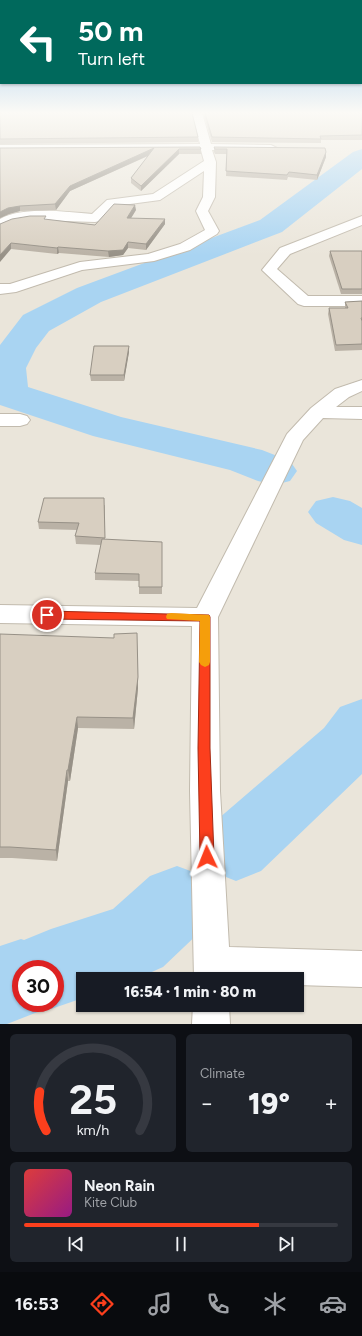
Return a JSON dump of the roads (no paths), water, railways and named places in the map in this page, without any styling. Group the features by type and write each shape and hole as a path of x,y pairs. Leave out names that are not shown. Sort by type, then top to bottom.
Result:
{"street":[{"path":"0,225 4,222 34,215 95,218 111,203 156,196 210,162"},
{"path":"0,289 11,289 80,266 149,258 185,247 212,231 202,211 209,197 210,162"},
{"path":"362,220 285,250 269,270 304,301 362,301"},
{"path":"362,385 342,393 318,412 294,438 205,617 204,748 208,904 213,972 362,968"},
{"path":"318,412 362,413"},
{"path":"0,420 20,420"},
{"path":"0,614 205,617"},
{"path":"210,1024 211,1012"}],"waterway":[{"path":"274,471 246,460 108,427 9,394 6,368 18,346 36,323 89,295 271,226 357,161"},
{"path":"333,512 362,529"},
{"path":"236,848 347,747 362,725"},
{"path":"64,965 136,940 177,902"},
{"path":"0,986 12,982"}]}
